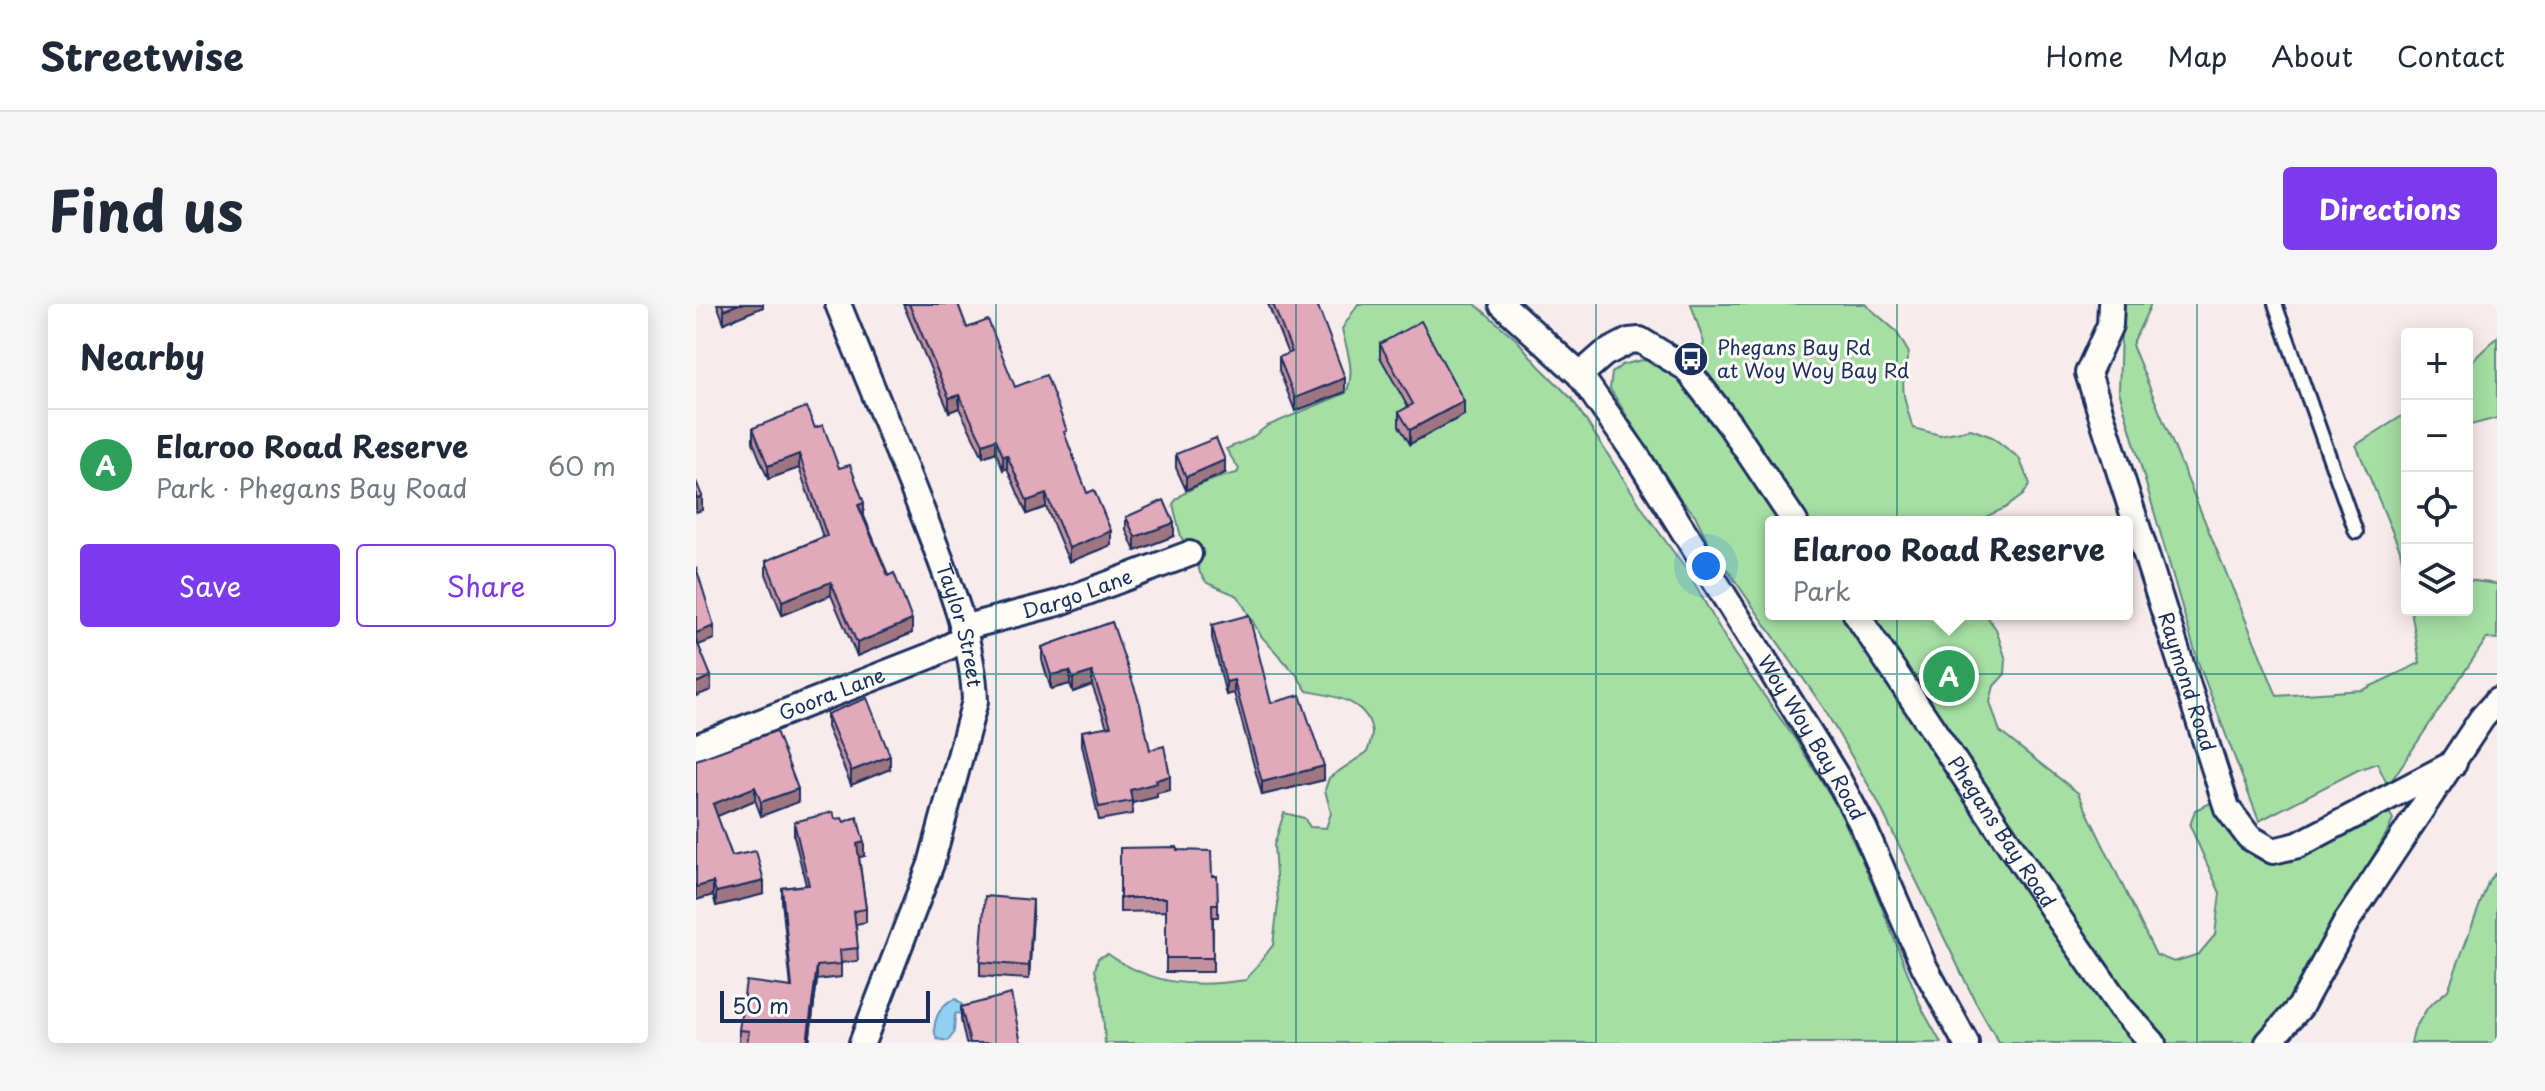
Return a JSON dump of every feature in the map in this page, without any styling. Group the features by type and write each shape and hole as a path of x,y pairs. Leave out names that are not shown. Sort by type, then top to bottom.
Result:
{"street":[{"name":"Taylor Street","path":"838,304 947,575 964,633 975,701 930,869 862,1043"},
{"name":"Woy Woy Bay Road","path":"1502,304 1580,375 1636,455 1838,779 1864,828 1924,966 1966,1043"},
{"name":"Raymond Road","path":"2111,304 2110,325 2088,373 2227,808 2249,837 2273,851 2298,845 2454,763"},
{"path":"1580,375 1604,354 1629,341 1640,340 1686,368 1730,425 1791,516"},
{"name":"Dargo Lane","path":"964,633 1058,603 1189,554"},
{"name":"Phegans Bay Road","path":"1860,620 2077,945 2121,1008 2153,1043"},
{"name":"Goora Lane","path":"696,747 930,656 964,633"},
{"path":"2268,1043 2300,1007 2347,921 2482,718 2497,701"}],"lane":[{"path":"2275,304 2356,532"}],"green space":[{"path":"1358,304 1475,304 1517,340 1572,399 1650,520 1686,569 1733,652 1795,739 1839,809 1922,1009 1941,1043 1105,1043 1102,997 1095,970 1098,958 1108,954 1141,972 1174,982 1208,984 1246,980 1273,945 1278,904 1274,845 1284,813 1304,818 1310,827 1326,828 1331,813 1325,790 1329,778 1369,748 1372,733 1364,713 1348,702 1307,691 1296,674 1261,636 1238,596 1207,583 1196,558 1181,537 1173,504 1193,488 1237,473 1239,469 1226,449 1250,439 1267,426 1346,393 1350,369 1342,329"},
{"path":"1691,304 1865,304 1896,331 1909,353 1904,390 1913,428 1940,435 1971,429 1992,437 2019,458 2030,484 2023,495 1988,516 1801,516 1710,385 1699,356 1704,343"},
{"path":"2122,304 2151,304 2132,345 2277,696 2363,690 2420,663 2412,616 2473,616 2473,581 2497,584 2497,639 2487,638 2388,786 2377,763 2259,821 2198,662 2119,391"},
{"path":"2497,337 2497,418 2473,424 2473,400 2473,360"},
{"path":"1642,360 1660,363 1674,373 1708,411 1779,516 1765,516 1765,620 1849,620 2139,1043 1999,1043 1975,1001 1877,800 1823,707 1708,542 1695,515 1676,494 1610,389 1612,373 1622,365"},
{"path":"2401,417 2401,555 2400,550 2356,445"},
{"path":"1870,620 1989,620 1996,629 2006,660 2005,674 1994,686 1990,702 2000,732 2078,793 2156,955 2174,962 2199,954 2215,935 2220,893 2190,826 2195,810 2213,802 2242,844 2258,857 2278,863 2328,844 2388,810 2393,819 2389,829 2283,1010 2258,1038 2251,1043 2167,1043 2130,1002"},
{"path":"2497,871 2497,1043 2411,1043 2414,1030 2428,1007 2448,990 2489,880"}],"water":[{"path":"955,999 960,1002 964,1016 955,1014 954,1033 948,1041 937,1039 937,1016 944,1005"}],"building":[{"path":"722,304 739,304 724,310"},
{"path":"909,304 958,304 967,328 988,320 1015,387 1046,375 1087,493 1094,490 1111,531 1069,548 1046,494 1027,501 1007,455 1003,456 996,439 983,444 959,395 949,398"},
{"path":"1273,304 1317,304 1345,378 1295,398 1279,357 1292,352"},
{"path":"1421,321 1464,401 1410,430 1399,412 1413,404 1380,344"},
{"path":"806,407 815,428 823,425 839,468 850,465 864,503 858,505 888,576 894,573 912,620 857,643 831,582 782,601 766,561 827,536 799,454 768,466 753,428"},
{"path":"1216,438 1225,460 1186,477 1176,454"},
{"path":"696,481 702,496 696,499"},
{"path":"1164,500 1174,523 1135,537 1126,517"},
{"path":"696,567 714,626 696,633"},
{"path":"1249,615 1271,703 1300,695 1324,766 1262,782 1234,680 1226,682 1212,625"},
{"path":"1112,622 1140,704 1150,750 1164,746 1170,776 1130,790 1132,801 1099,807 1082,731 1111,726 1092,672 1073,678 1070,671 1051,675 1042,647"},
{"path":"696,639 711,676 696,683"},
{"path":"867,698 890,756 851,771 827,714"},
{"path":"776,731 798,789 761,802 755,787 713,804 732,856 756,851 764,881 716,892 713,882 696,887 696,760"},
{"path":"833,812 835,819 842,818 844,822 857,817 864,842 857,844 866,909 854,911 858,948 840,950 841,964 817,966 807,1043 747,1043 749,1031 739,1030 746,981 792,987 782,888 809,885 794,822"},
{"path":"1177,847 1177,850 1211,851 1212,876 1217,876 1218,904 1212,904 1213,958 1166,958 1166,898 1120,898 1120,848"},
{"path":"985,896 1033,900 1029,966 980,962"},
{"path":"1011,994 1021,1043 970,1043 961,1007"}],"place":[{"name":"Phegans Bay Rd at Woy Woy Bay Rd","path":"1691,359"},
{"name":"Elaroo Road Reserve","path":"1949,676"}]}
